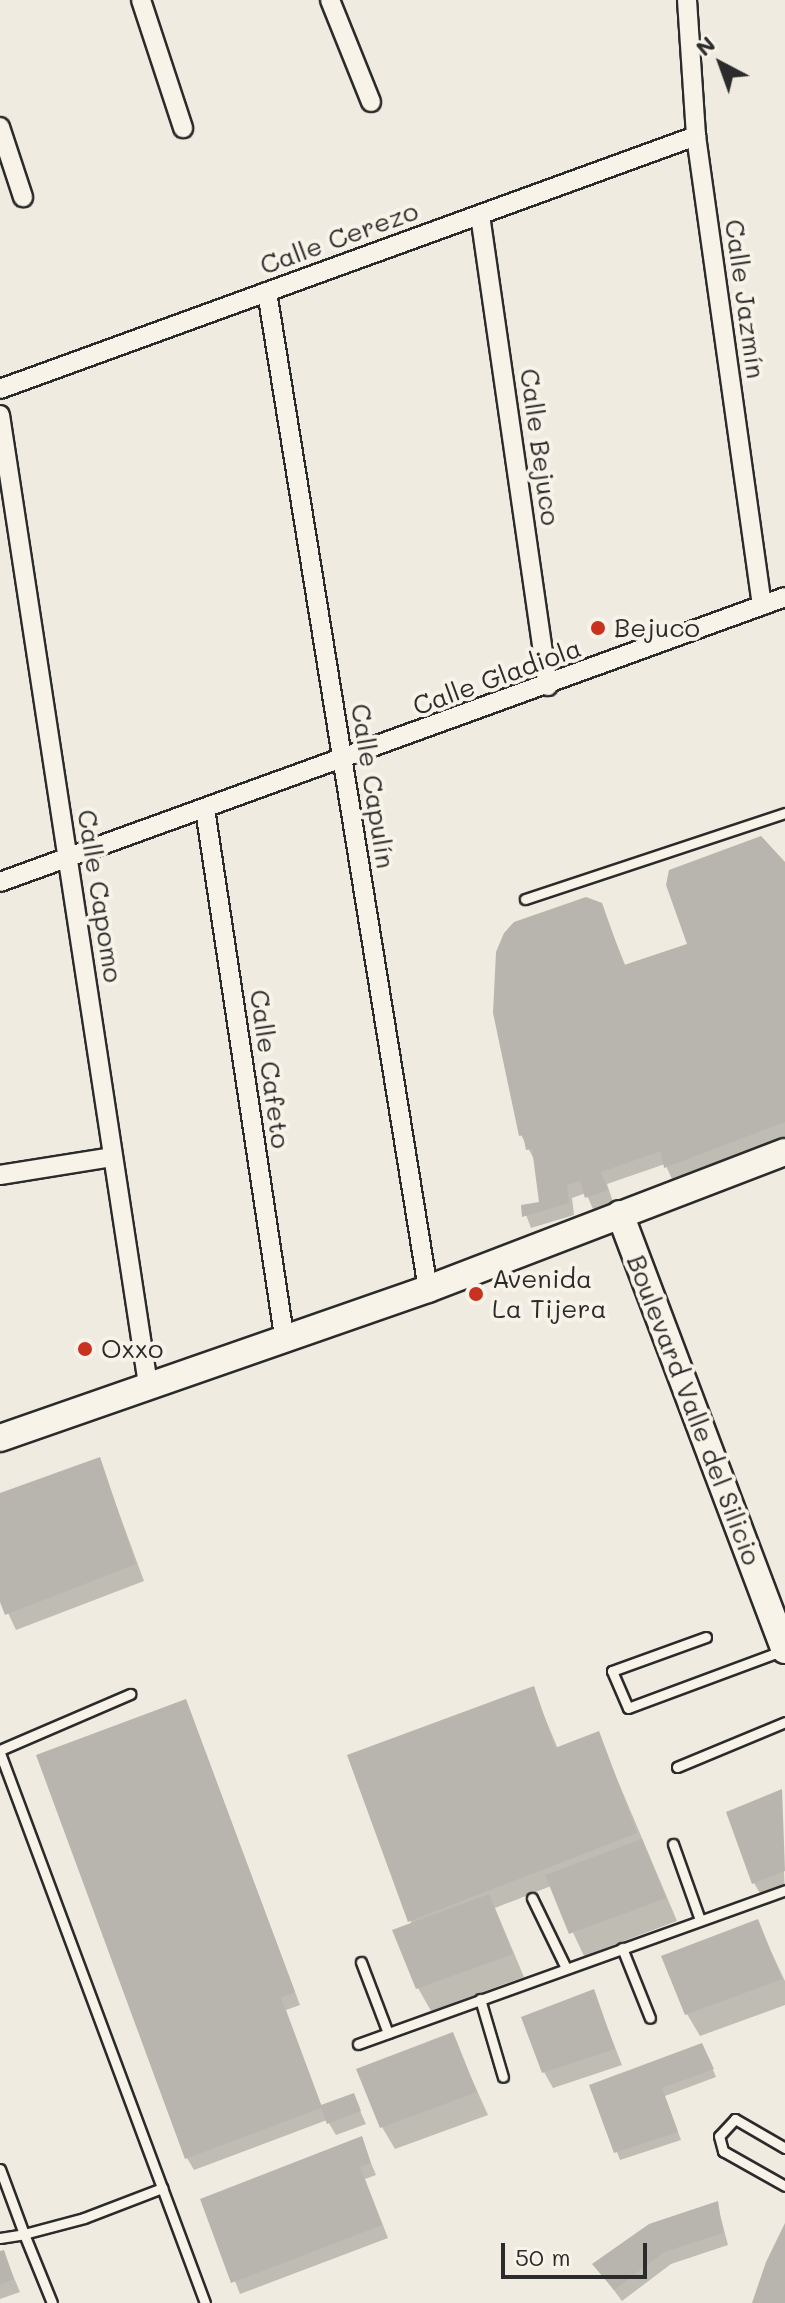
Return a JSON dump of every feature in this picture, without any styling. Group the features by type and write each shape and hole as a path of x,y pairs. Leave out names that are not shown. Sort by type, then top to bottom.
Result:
{"main road":[{"path":"0,1438 284,1336 428,1289 785,1152"},
{"name":"Boulevard Valle del Silicio","path":"620,1214 785,1650"}],"street":[{"path":"141,0 183,128"},
{"path":"330,0 371,102"},
{"name":"Calle Jazmín","path":"688,0 696,136 762,605"},
{"path":"0,127 23,197"},
{"name":"Calle Cerezo","path":"0,389 696,136"},
{"name":"Calle Bejuco","path":"480,215 548,686"},
{"name":"Calle Capulín","path":"267,292 428,1289"},
{"name":"Calle Capomo","path":"0,415 148,1385"},
{"name":"Calle Gladiola","path":"0,882 342,761 785,597"},
{"name":"Calle Cafeto","path":"205,809 284,1336"},
{"path":"0,1175 112,1157"}],"lane":[{"path":"525,899 785,813"},
{"path":"706,1637 612,1671 628,1708 785,1650"},
{"path":"130,1694 0,1752 205,2303"},
{"path":"677,1767 785,1722"},
{"path":"673,1844 700,1920"},
{"path":"358,2044 784,1892"},
{"path":"532,1898 566,1968"},
{"path":"622,1948 650,2018"},
{"path":"361,1962 388,2033"},
{"path":"480,1999 503,2077"},
{"path":"785,2148 735,2119 719,2136 723,2151 785,2186"},
{"path":"0,2169 52,2303"},
{"path":"0,2238 24,2234 162,2188"}],"building":[{"path":"761,836 785,862 785,1122 664,1168 661,1151 601,1172 608,1190 585,1198 580,1181 567,1185 569,1203 522,1217 521,1205 539,1202 532,1149 526,1150 523,1135 519,1136 493,1013 496,952 504,933 514,922 586,897 602,903 624,965 687,944 666,885 669,870"},
{"path":"100,1457 136,1564 5,1615 0,1602 0,1493"},
{"path":"534,1686 555,1748 599,1731 637,1833 408,1922 347,1755"},
{"path":"186,1699 295,1992 281,1998 321,2105 354,2093 361,2111 327,2124 321,2108 185,2159 36,1755"},
{"path":"782,1789 785,1871 752,1884 726,1812"},
{"path":"642,1839 666,1898 569,1934 545,1875"},
{"path":"489,1894 513,1954 416,1989 392,1930"},
{"path":"758,1919 782,1979 685,2015 661,1956"},
{"path":"594,1989 615,2049 542,2073 521,2017"},
{"path":"453,2032 477,2092 380,2128 356,2069"},
{"path":"702,2043 714,2069 662,2088 678,2132 614,2153 589,2085"},
{"path":"362,2136 371,2163 360,2167 382,2225 231,2283 200,2199"},
{"path":"718,2201 723,2233 664,2252 614,2290 592,2264 649,2224"},
{"path":"785,2223 785,2303 752,2303 766,2262"},
{"path":"4,2250 14,2279 0,2285 0,2251"}],"place":[{"name":"Bejuco","path":"598,628"},
{"name":"Avenida La Tijera","path":"476,1294"},
{"name":"Oxxo","path":"85,1349"}]}
